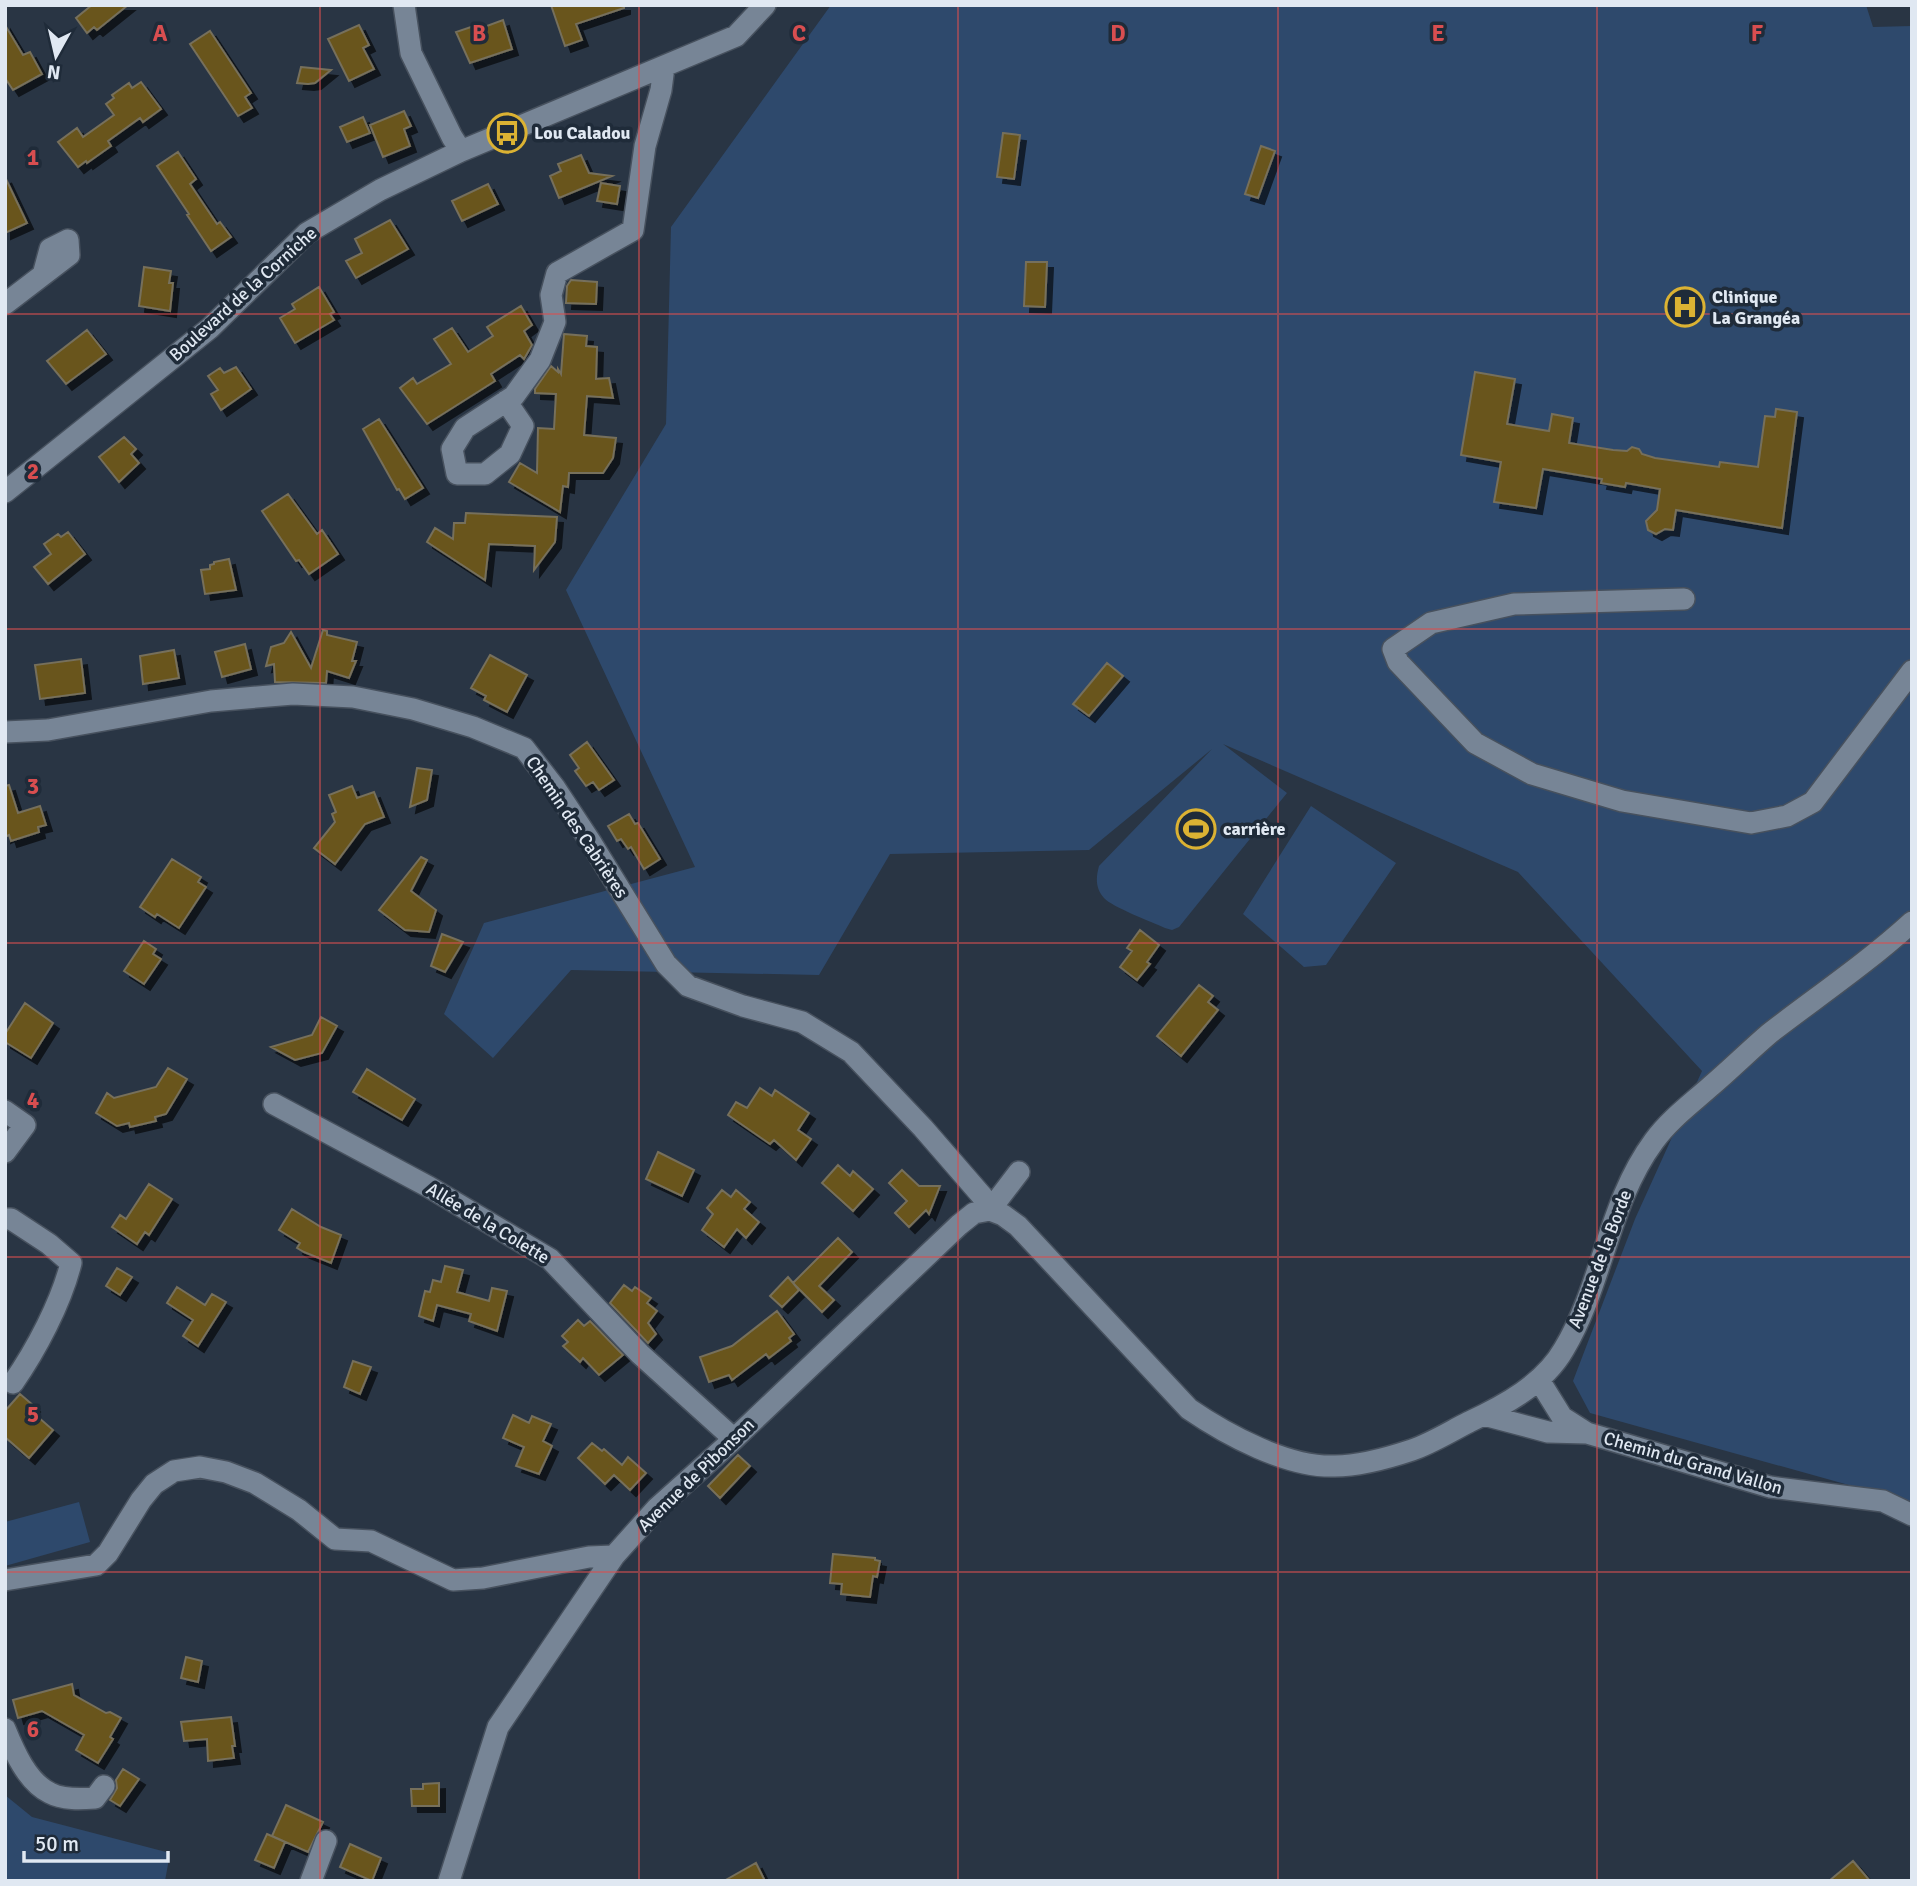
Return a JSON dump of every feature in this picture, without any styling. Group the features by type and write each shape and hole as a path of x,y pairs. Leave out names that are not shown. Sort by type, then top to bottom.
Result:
{"street":[{"path":"404,5 411,52 461,152"},
{"name":"Boulevard de la Corniche","path":"5,492 210,328 307,233 380,190 461,152 736,36 765,5"},
{"path":"506,401 514,396 540,360 555,322 551,295 557,273 633,230 645,146 661,90 664,67"},
{"path":"5,304 43,275"},
{"path":"1684,599 1514,604 1431,623 1393,649 1398,662 1475,743 1532,774 1622,801 1751,823 1787,816 1813,802 1912,671"},
{"name":"Chemin des Cabrières","path":"5,732 48,730 211,701 293,694 353,697 413,709 473,727 524,748 555,788 590,841 666,964 688,986 743,1006 802,1021 851,1052 923,1128 982,1196 990,1210"},
{"name":"Avenue de la Borde","path":"990,1210 1003,1214 1018,1226 1189,1409 1214,1426 1261,1449 1310,1464 1363,1464 1413,1449 1501,1406 1539,1380 1564,1350 1581,1316 1620,1203 1654,1140 1769,1034 1840,982 1912,922"},
{"name":"Allée de la Colette","path":"274,1104 429,1187 550,1259 640,1354 734,1439"},
{"path":"5,1111 25,1125 5,1152"},
{"path":"990,1210 1018,1172"},
{"name":"Avenue de Pibonson","path":"449,1881 498,1727 614,1556 657,1508 734,1439 959,1224 974,1213 990,1210"},
{"path":"5,1219 11,1219 71,1263 67,1280 29,1360 13,1383"},
{"name":"Chemin du Grand Vallon","path":"1539,1380 1562,1417 1587,1433 1770,1487 1884,1501 1912,1515"},
{"path":"1484,1415 1548,1432 1587,1433"},
{"path":"5,1580 96,1565 108,1553 154,1484 174,1471 200,1467 226,1472 255,1483 299,1510 335,1539 371,1541 453,1580 482,1578 589,1557 614,1556"},
{"path":"5,1729 28,1773 49,1793 74,1799 95,1798 104,1786"},
{"path":"311,1881 326,1841"}],"shaded area":[{"path":"831,5 1866,5 1873,27 1912,26 1912,1505 1906,1501 1590,1413 1573,1381 1635,1219 1702,1071 1518,872 1223,744 1287,793 1179,927 1172,930 1108,902 1098,886 1098,870 1212,749 1089,850 890,854 819,975 571,970 493,1058 444,1014 484,923 695,867 566,590 666,424 671,227"},
{"name":"carrière","path":"1311,806 1396,863 1326,965 1304,967 1243,914"},
{"path":"79,1502 90,1542 5,1566 5,1522"},
{"path":"5,1795 32,1817 170,1853 165,1881 5,1881"}],"building":[{"path":"92,5 128,5 97,30 94,27 87,33 76,18"},
{"path":"551,5 624,5 624,8 576,24 582,40 565,46"},
{"path":"503,20 512,49 470,63 456,32 474,26 476,30"},
{"path":"5,25 23,55 30,52 42,74 13,90 5,78"},
{"path":"359,25 369,45 363,48 374,69 349,81 328,39"},
{"path":"210,31 251,93 245,97 252,108 238,116 190,44"},
{"path":"301,67 331,70 315,83 297,83"},
{"path":"141,82 161,109 143,122 140,118 108,141 111,146 78,167 58,142 77,128 83,137 114,115 106,104 114,98 112,95 129,83 132,88"},
{"path":"404,111 411,126 404,129 410,146 383,157 370,125"},
{"path":"363,117 370,133 347,142 340,127"},
{"path":"1003,133 1020,135 1014,179 997,177"},
{"path":"1261,146 1275,151 1258,198 1245,194"},
{"path":"178,152 196,179 190,184 217,224 220,222 231,237 211,251 157,166"},
{"path":"581,155 589,173 612,176 559,198 550,176 561,171 558,164"},
{"path":"5,177 27,223 5,233"},
{"path":"601,183 620,186 617,204 597,201"},
{"path":"488,184 498,204 462,221 452,201"},
{"path":"390,220 408,249 356,278 346,261 362,253 355,239"},
{"path":"1026,262 1047,262 1045,307 1024,306"},
{"path":"144,267 171,271 169,283 173,283 170,311 139,306"},
{"path":"571,280 597,282 596,304 566,303 567,286"},
{"path":"319,287 334,312 330,314 334,320 295,343 280,318 295,309 292,304"},
{"path":"521,306 532,325 524,331 532,345 524,359 520,355 491,374 495,381 427,424 400,388 413,378 417,384 451,364 434,339 452,328 468,352 493,336 487,327"},
{"path":"87,330 106,354 66,384 47,361"},
{"path":"564,334 587,336 586,346 597,347 596,379 609,378 613,398 587,396 584,435 616,438 613,458 603,473 569,473 568,487 563,486 560,512 509,482 520,463 537,473 538,428 554,429 556,394 535,393 535,389 551,366 561,374"},
{"path":"236,367 251,389 221,410 211,394 218,390 208,376 220,368 224,373"},
{"path":"1475,372 1515,379 1507,424 1549,431 1552,414 1573,418 1569,443 1627,451 1632,447 1655,458 1719,467 1720,462 1758,467 1765,416 1775,417 1776,409 1797,412 1782,528 1676,510 1673,530 1665,529 1656,534 1648,530 1646,521 1657,510 1660,489 1626,483 1625,487 1601,483 1602,479 1543,469 1536,508 1494,502 1501,462 1461,455"},
{"path":"379,419 423,488 405,499 399,489 397,490 363,429"},
{"path":"124,437 136,449 131,454 139,463 119,482 99,457"},
{"path":"288,494 317,534 322,530 338,554 309,574 299,560 296,561 262,511"},
{"path":"466,513 557,517 555,542 534,570 535,546 489,544 485,580 427,542 435,528 453,539 454,523 465,523"},
{"path":"68,532 85,554 48,584 34,567 51,554 44,544 58,534 61,537"},
{"path":"229,559 236,590 205,594 201,570 210,569 214,562"},
{"path":"323,630 327,631 327,635 357,642 352,661 356,661 349,678 327,671 326,683 275,682 274,664 266,666 271,647 284,643 291,632 311,668"},
{"path":"245,644 251,669 222,677 215,652"},
{"path":"174,650 179,678 143,684 140,656"},
{"path":"490,655 527,675 507,712 484,700 486,696 471,688"},
{"path":"81,659 85,693 40,699 35,665"},
{"path":"1107,663 1123,676 1089,716 1073,704"},
{"path":"587,742 614,780 599,790 593,782 586,786 575,771 579,768 570,755"},
{"path":"417,768 432,770 427,800 410,807"},
{"path":"9,785 18,813 40,806 46,825 38,827 39,832 11,841 9,835 5,837 5,786"},
{"path":"352,786 357,798 374,792 384,817 365,824 335,864 314,848 335,822 332,814 336,812 329,795"},
{"path":"629,814 635,824 638,823 660,859 644,869 631,847 628,849 621,839 617,841 608,826"},
{"path":"421,857 427,860 411,891 436,910 429,932 405,930 379,910"},
{"path":"172,859 201,877 198,882 206,887 179,928 140,907"},
{"path":"1140,930 1159,945 1147,962 1150,964 1137,980 1120,967 1132,951 1127,948"},
{"path":"442,934 463,942 445,972 431,966"},
{"path":"144,941 156,949 153,954 161,959 144,984 124,971"},
{"path":"1199,985 1213,996 1208,1002 1218,1010 1181,1056 1157,1036"},
{"path":"25,1003 53,1023 31,1058 5,1042 5,1034"},
{"path":"321,1017 337,1026 322,1053 295,1060 271,1047 312,1035"},
{"path":"168,1068 187,1079 166,1114 155,1117 156,1121 130,1127 129,1123 117,1126 96,1113 107,1093 114,1098 156,1087"},
{"path":"367,1069 415,1099 402,1120 353,1092"},
{"path":"760,1088 772,1096 775,1090 809,1113 798,1130 811,1139 796,1160 774,1140 770,1144 728,1115 736,1102 747,1108"},
{"path":"658,1152 694,1170 682,1196 646,1179"},
{"path":"838,1165 850,1176 853,1171 873,1189 853,1211 822,1183"},
{"path":"902,1170 919,1186 940,1186 929,1214 926,1210 909,1227 895,1213 907,1201 889,1183"},
{"path":"149,1184 172,1199 149,1235 145,1232 137,1244 112,1227 120,1215 126,1219"},
{"path":"722,1190 731,1197 736,1190 750,1202 744,1209 759,1222 746,1238 737,1229 724,1247 702,1230 713,1214 707,1208"},
{"path":"292,1209 321,1227 341,1235 331,1263 297,1248 300,1243 279,1230"},
{"path":"838,1238 852,1252 819,1286 834,1300 822,1312 793,1283"},
{"path":"445,1266 463,1270 457,1292 489,1301 492,1288 507,1291 497,1331 469,1321 471,1314 437,1305 433,1321 419,1316 425,1291 430,1292 433,1280 441,1282"},
{"path":"117,1268 132,1277 120,1295 106,1286"},
{"path":"788,1277 799,1290 782,1307 770,1296"},
{"path":"624,1285 632,1291 635,1287 651,1298 647,1303 657,1311 648,1323 656,1334 648,1343 610,1303"},
{"path":"177,1287 205,1305 212,1294 226,1302 198,1346 183,1336 193,1320 167,1303"},
{"path":"777,1311 794,1334 789,1338 791,1341 769,1358 766,1354 732,1380 729,1375 709,1382 700,1357 732,1346"},
{"path":"578,1320 584,1326 590,1321 623,1355 599,1375 583,1358 580,1362 563,1346 568,1342 562,1336"},
{"path":"353,1361 371,1367 360,1394 344,1387"},
{"path":"20,1394 34,1406 30,1410 53,1430 29,1458 5,1437 5,1411"},
{"path":"513,1415 529,1423 532,1416 551,1424 543,1441 552,1446 539,1474 516,1466 524,1447 503,1438"},
{"path":"592,1443 602,1451 604,1449 622,1465 628,1457 646,1473 630,1490 614,1475 605,1484 578,1458"},
{"path":"738,1455 750,1466 720,1498 708,1486"},
{"path":"833,1554 875,1558 880,1561 877,1577 873,1576 870,1597 841,1594 842,1584 830,1583"},
{"path":"186,1657 202,1661 198,1682 181,1678"},
{"path":"72,1684 74,1695 106,1713 110,1712 121,1718 110,1737 113,1739 98,1763 76,1750 84,1735 42,1711 18,1718 13,1700"},
{"path":"231,1717 234,1758 208,1761 207,1739 184,1741 181,1722"},
{"path":"123,1769 139,1779 120,1806 110,1800 117,1788 116,1780"},
{"path":"439,1783 439,1806 412,1806 411,1789 423,1789 423,1784"},
{"path":"286,1805 323,1822 308,1852 272,1836"},
{"path":"267,1834 285,1842 274,1868 255,1860"},
{"path":"350,1844 381,1858 372,1881 340,1867"},
{"path":"1853,1861 1870,1881 1829,1881"},
{"path":"756,1863 765,1881 724,1881"}],"place":[{"name":"Lou Caladou","path":"507,133"},
{"name":"Clinique La Grangéa","path":"1685,307"},
{"name":"carrière","path":"1196,829"}]}
